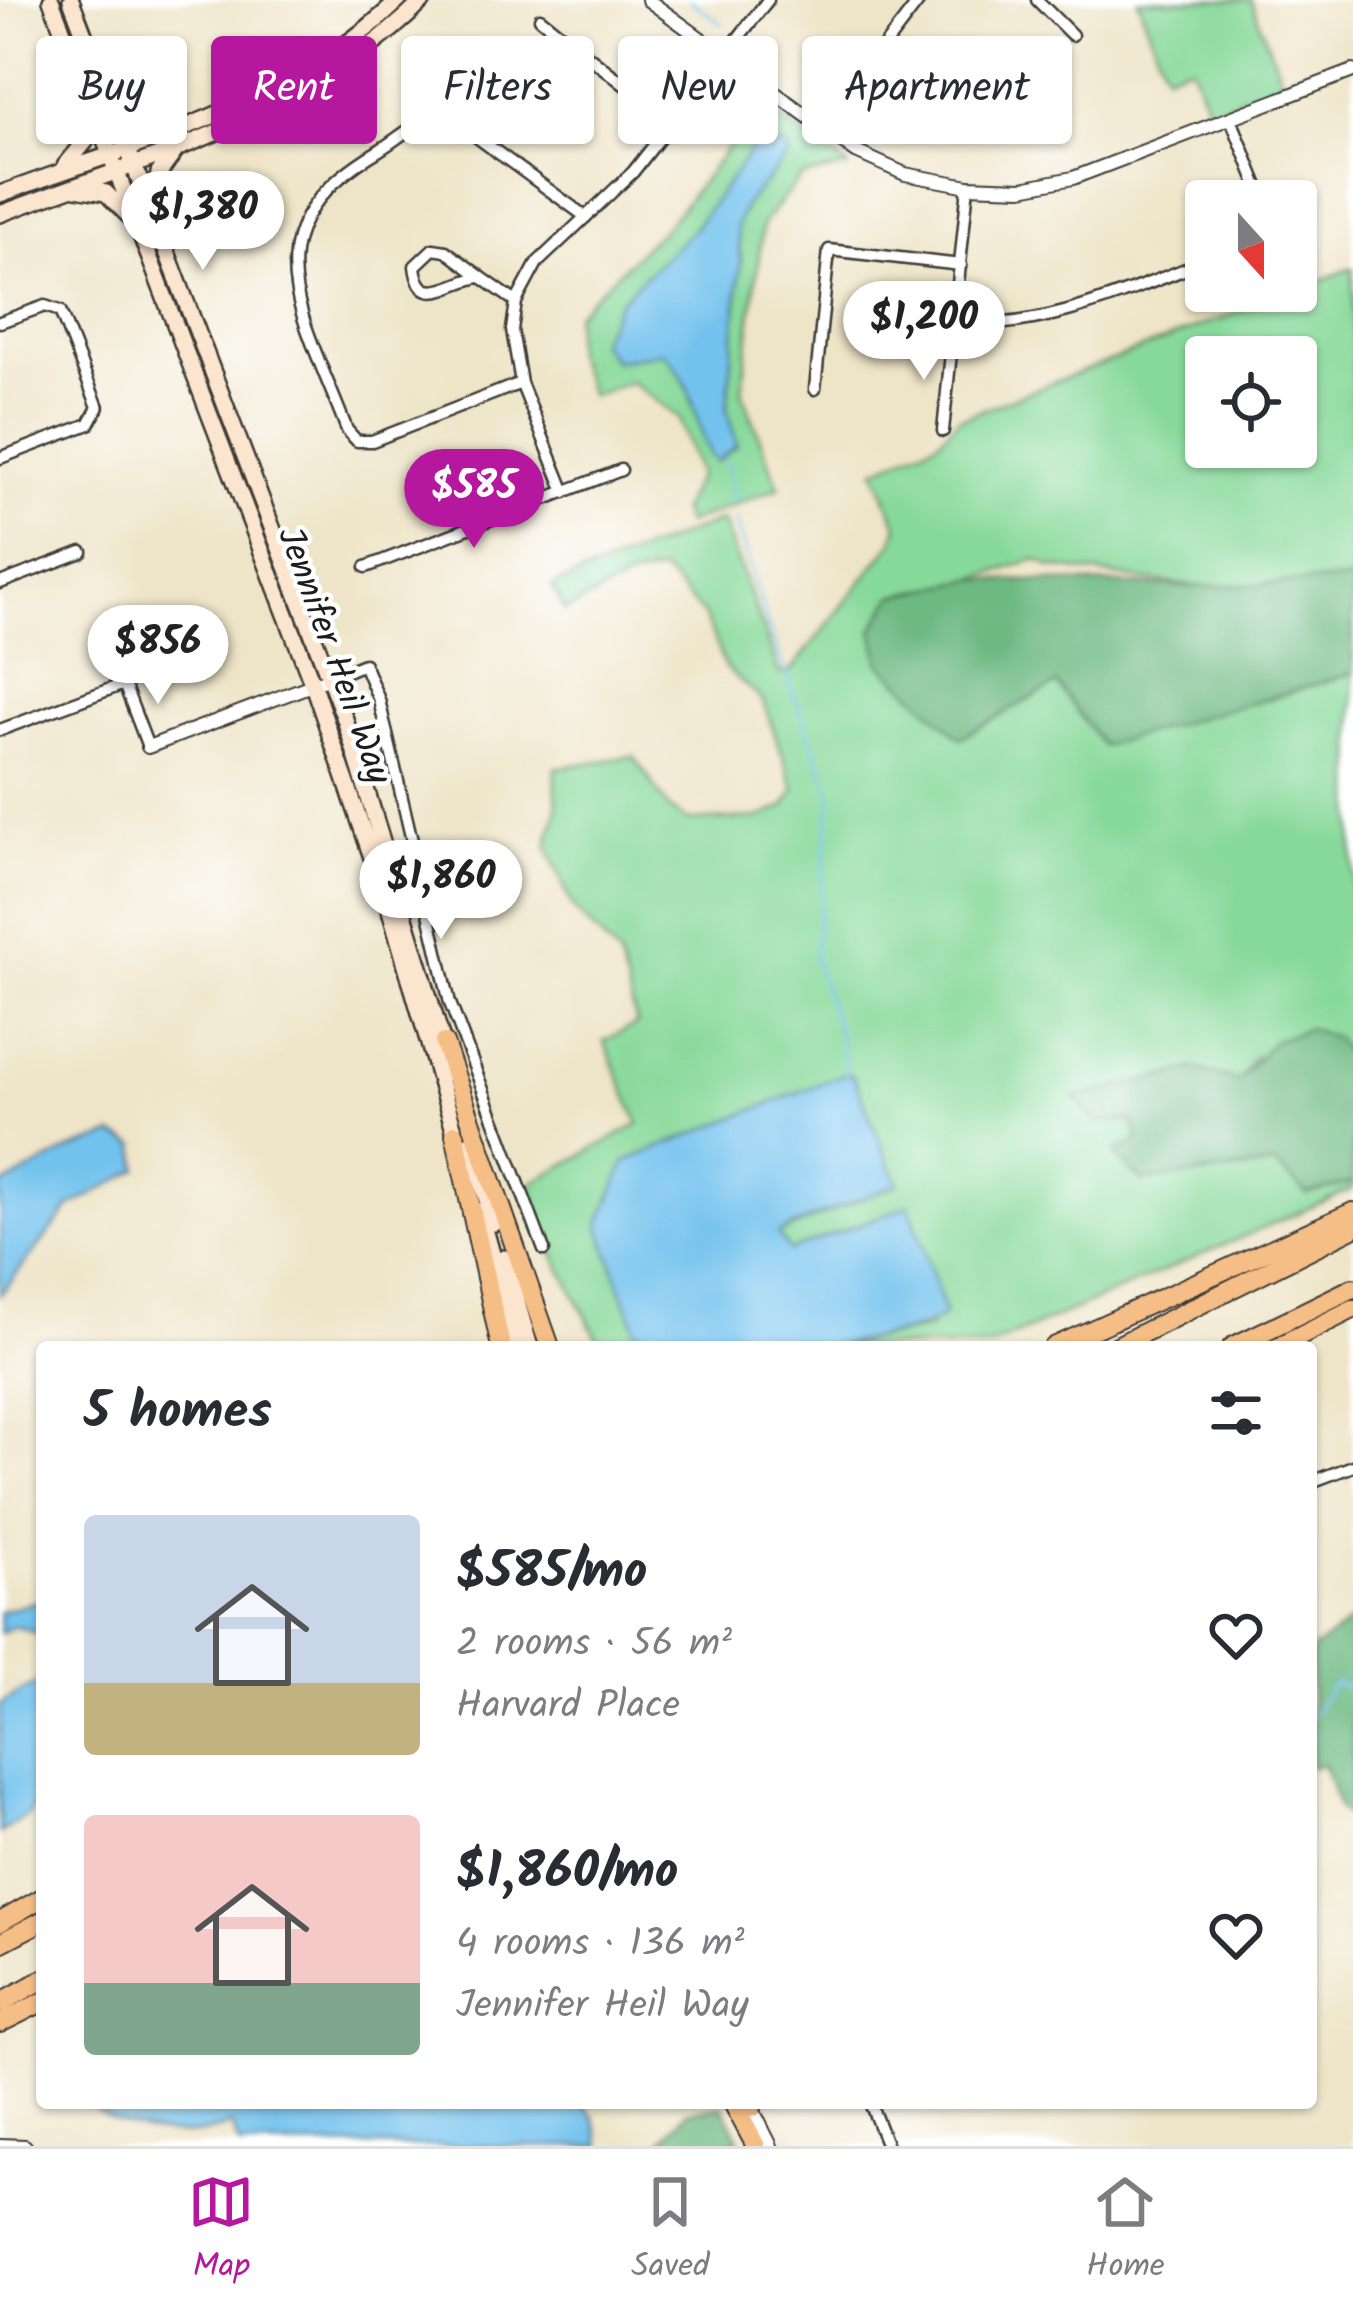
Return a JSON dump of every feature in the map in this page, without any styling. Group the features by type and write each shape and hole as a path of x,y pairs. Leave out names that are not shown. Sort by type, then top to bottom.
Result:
{"highway":[{"path":"444,1043 548,1341"},
{"path":"455,1134 500,1341"},
{"path":"1067,1341 1353,1212"},
{"path":"1127,1341 1353,1228"},
{"path":"1244,1341 1353,1288"},
{"path":"1289,1341 1353,1309"},
{"path":"0,1922 36,1901"},
{"path":"0,1943 36,1924"},
{"path":"0,2003 36,1984"},
{"path":"0,2023 36,2005"},
{"path":"748,2109 756,2146"}],"main road":[{"name":"Jennifer Heil Way","path":"51,0 65,36"},
{"name":"Jennifer Heil Way","path":"70,0 84,36"},
{"path":"187,122 301,75 358,38 400,0"},
{"path":"187,142 309,91 369,51 424,0"},
{"path":"63,180 85,144"},
{"name":"Jennifer Heil Way","path":"115,144 331,678 444,1043 528,1341"},
{"name":"Jennifer Heil Way","path":"117,144 118,149"},
{"path":"0,214 131,144"},
{"path":"63,180 106,193 148,225 159,173 182,144"},
{"path":"0,194 125,166 182,144"},
{"name":"Jennifer Heil Way","path":"148,225 389,908 516,1341"}],"street":[{"path":"648,0 695,36"},
{"path":"741,36 768,0"},
{"path":"892,36 920,0"},
{"path":"1037,0 1072,35"},
{"path":"540,18 618,80"},
{"path":"778,96 856,152 905,174 968,186 1022,188 1073,178 1353,71"},
{"path":"521,383 372,441 357,441 347,430 297,299 293,262 298,232 331,180 441,111 586,217"},
{"path":"1231,118 1256,180"},
{"path":"565,492 521,383 512,330 516,302 537,263 654,144"},
{"path":"943,431 968,186"},
{"path":"481,277 436,293 417,281 415,266 424,252 439,249 481,277 516,302"},
{"path":"815,388 829,250 961,265"},
{"path":"954,324 1034,319 1083,308 1185,269"},
{"path":"0,322 45,306 60,311 97,402 97,417 0,458"},
{"path":"366,567 620,470"},
{"path":"0,583 82,552"},
{"name":"Jennifer Heil Way","path":"331,678 364,664 388,730 424,907 450,1004 544,1250"},
{"path":"0,730 124,684 148,747 331,678"},
{"path":"1317,1480 1353,1466"},
{"path":"750,2109 771,2146"},
{"path":"872,2109 887,2146"},
{"path":"0,2145 25,2146"}],"green space":[{"path":"1138,0 1251,0 1282,81 1209,111 1191,65 1165,73"},
{"path":"778,116 802,134 802,144 817,144 849,167 801,177 763,223 742,391 779,488 686,524 681,511 699,474 678,417 631,382 591,396 573,352 575,314 669,223 731,144 778,144"},
{"path":"1353,268 1353,580 1197,587 1051,567 1037,559 894,596 1058,684 1252,704 1353,673 1353,1064 1254,1057 1239,1081 1194,1069 1076,1099 1133,1121 1139,1141 1115,1152 1202,1175 1275,1165 1307,1194 1353,1183 1353,1189 1002,1341 867,1341 930,1328 909,1205 790,1251 778,1234 898,1183 846,1073 636,1330 660,1341 599,1341 541,1229 532,1183 639,1124 604,1041 637,1024 619,957 573,908 547,845 557,811 555,768 634,756 669,808 688,821 759,818 785,806 795,790 763,701 725,667 704,615 662,571 631,578 565,611 552,586 722,520 780,674 791,671 893,542 898,526 875,470 938,441 958,419 1238,312 1317,312 1317,282"},
{"path":"974,579 1197,587 1353,580 1353,673 1102,746 1057,684 960,738 880,663 873,630 893,596"},
{"path":"1309,1028 1336,1038 1353,1064 1353,1183 1307,1194 1275,1165 1142,1181 1114,1153 1139,1141 1133,1121 1097,1122 1075,1098 1194,1069 1239,1081 1273,1041"},
{"path":"1353,1620 1353,1822 1339,1809 1324,1765 1317,1766 1317,1647"},
{"path":"724,2109 739,2139 731,2146 658,2146 687,2112"}],"water":[{"path":"754,146 785,146 789,155 746,204 737,226 741,261 727,410 737,445 716,462 684,380 663,352 615,361 599,342 620,300 694,229"},
{"path":"846,1073 853,1076 898,1184 778,1234 790,1251 909,1205 945,1314 925,1325 860,1341 659,1341 636,1330 599,1225 626,1161"},
{"path":"113,1135 136,1145 139,1169 70,1207 0,1295 0,1187 69,1150"},
{"path":"36,1602 36,1633 14,1626 0,1633 0,1612"},
{"path":"36,1683 36,1802 28,1815 0,1833 0,1704"},
{"path":"94,2109 588,2109 595,2119 601,2146 239,2146 232,2125 176,2134 137,2128"}],"waterway":[{"path":"690,0 722,24"},
{"path":"725,460 735,502"},
{"path":"735,519 767,624 832,794 814,958 840,1036 846,1073"},
{"path":"1317,1707 1334,1683 1353,1690"}]}
